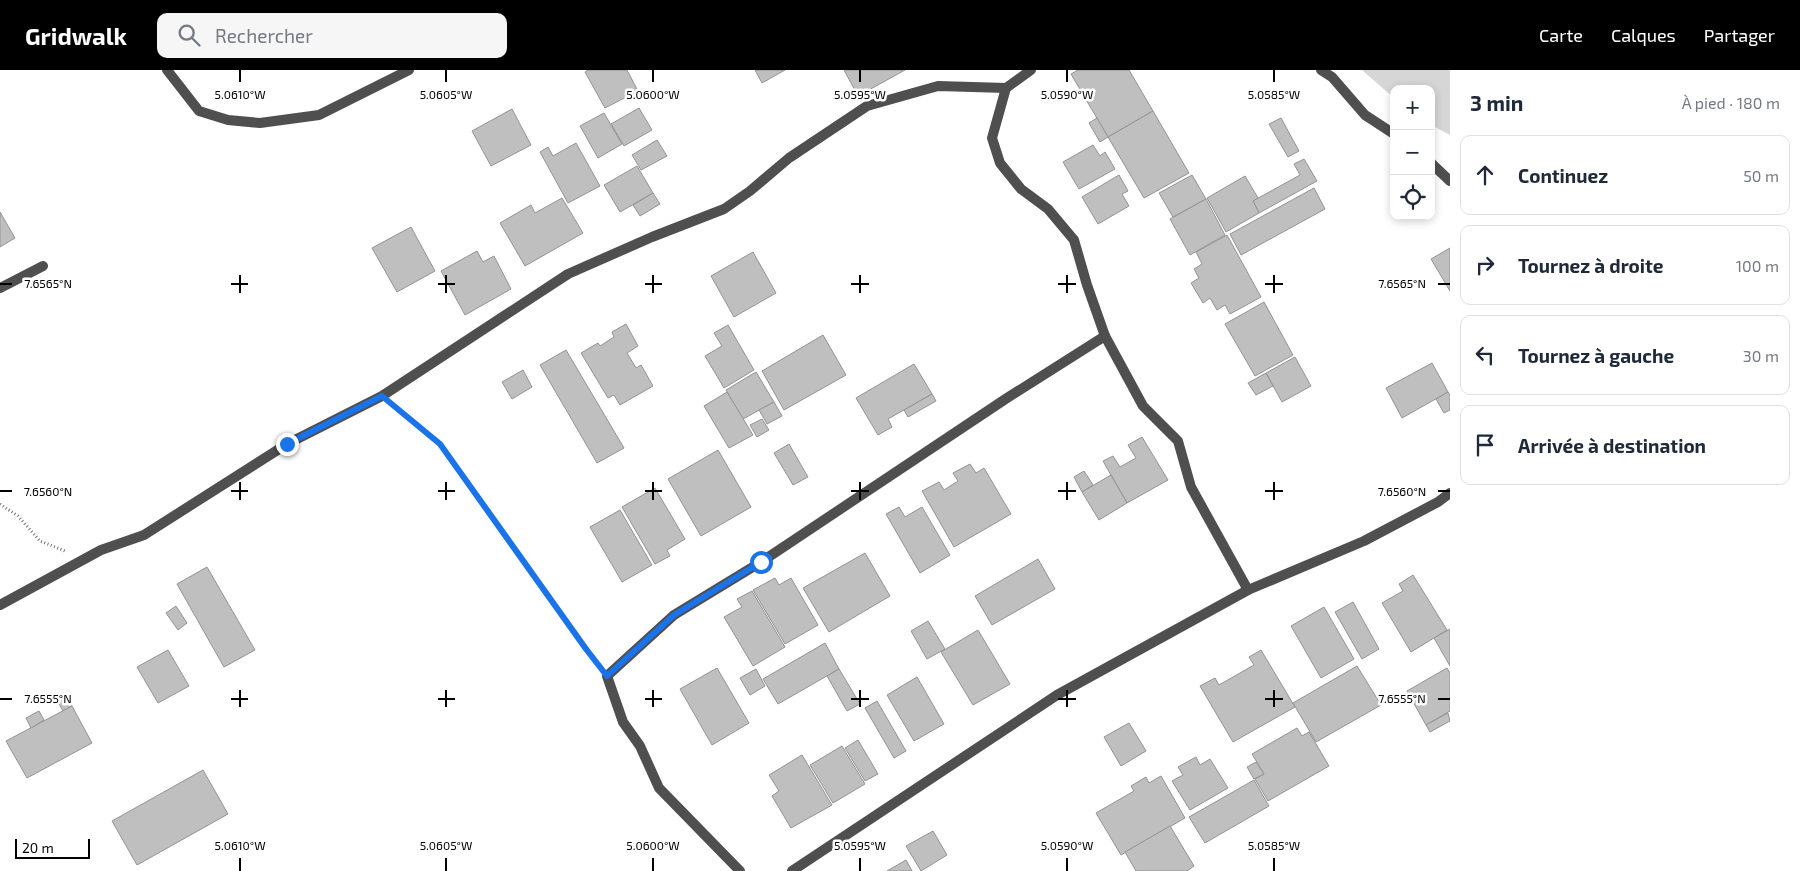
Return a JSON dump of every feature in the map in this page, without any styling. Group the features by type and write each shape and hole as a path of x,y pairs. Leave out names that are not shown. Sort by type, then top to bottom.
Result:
{"street":[{"path":"167,70 199,111 228,120 260,123 319,115 409,70"},
{"path":"0,605 101,550 144,535 287,444 382,396 568,274 652,237 724,209 789,158 867,106 938,86 1006,88 1031,70"},
{"path":"1321,70 1332,77 1365,115 1390,131"},
{"path":"1006,88 992,138 1000,163 1022,189 1048,209 1074,240 1087,286 1105,336 1143,406 1178,441 1191,487 1248,590"},
{"path":"1435,167 1450,181"},
{"path":"0,288 43,266"},
{"path":"740,871 659,788 640,746 623,722 607,676 674,615 761,562 1007,398 1105,336"},
{"path":"792,871 1057,695 1248,590 1364,540 1438,502 1450,493"}],"path":[{"path":"382,396 440,444 607,676"},
{"path":"0,504 18,516 40,541 68,552"}],"shaded area":[{"path":"1362,70 1450,70 1450,135 1435,127 1435,85 1390,85 1390,94"}],"building":[{"path":"588,70 627,70 638,91 605,108 585,72"},
{"path":"755,70 785,70 762,83"},
{"path":"844,70 905,70 858,96"},
{"path":"1078,70 1129,70 1153,111 1108,137 1071,74"},
{"path":"639,108 652,130 624,146 611,124"},
{"path":"512,109 531,145 491,166 472,131"},
{"path":"1153,111 1189,173 1144,198 1108,137"},
{"path":"604,113 622,144 598,158 580,126"},
{"path":"1097,118 1108,137 1100,142 1089,123"},
{"path":"1281,118 1299,151 1288,157 1269,124"},
{"path":"657,140 667,156 641,170 632,155"},
{"path":"576,143 600,186 568,203 540,152 548,147 553,156"},
{"path":"1093,145 1100,156 1105,152 1115,169 1079,189 1063,162"},
{"path":"1304,159 1317,181 1259,213 1253,201 1300,175 1294,164"},
{"path":"637,166 653,193 620,212 604,185"},
{"path":"1119,175 1128,191 1122,194 1129,206 1098,224 1082,197"},
{"path":"1192,175 1206,199 1173,217 1159,193"},
{"path":"1245,176 1258,198 1253,201 1259,213 1226,232 1207,198"},
{"path":"1314,188 1325,209 1241,255 1230,234"},
{"path":"653,193 660,204 640,216 633,205"},
{"path":"562,198 583,233 525,266 500,223 531,205 535,213"},
{"path":"1206,199 1225,235 1190,255 1170,219"},
{"path":"0,212 15,238 0,247"},
{"path":"411,227 435,271 397,292 372,248"},
{"path":"1227,235 1261,297 1230,314 1225,305 1217,310 1210,298 1203,303 1191,283 1199,278 1194,269 1202,264 1196,252"},
{"path":"1450,248 1450,291 1431,259"},
{"path":"477,251 483,262 494,256 511,289 465,315 441,271"},
{"path":"753,252 776,293 734,317 711,276"},
{"path":"1264,302 1293,355 1255,376 1225,324"},
{"path":"626,324 638,346 627,353 636,368 641,365 653,386 620,405 614,395 608,398 581,353 598,343 600,346 614,337 612,332"},
{"path":"728,325 754,370 724,388 705,356 722,346 714,333"},
{"path":"823,335 846,375 784,410 762,371"},
{"path":"566,350 624,448 597,463 540,365"},
{"path":"1295,357 1311,386 1282,402 1266,373"},
{"path":"1432,363 1448,392 1402,418 1386,388"},
{"path":"914,364 932,394 888,419 892,427 878,435 856,398"},
{"path":"523,370 532,387 512,399 502,382"},
{"path":"756,372 774,402 743,419 726,390"},
{"path":"1266,373 1273,386 1256,395 1248,383"},
{"path":"727,392 753,435 729,448 704,406"},
{"path":"1448,392 1450,395 1450,410 1444,413 1436,399"},
{"path":"932,394 936,401 908,417 904,410"},
{"path":"774,402 782,416 767,424 759,410"},
{"path":"762,419 769,430 757,437 750,425"},
{"path":"1142,437 1168,480 1127,503 1103,461 1113,456 1120,467 1136,458 1128,445"},
{"path":"789,444 808,477 793,485 774,453"},
{"path":"718,450 751,507 701,536 668,479"},
{"path":"970,464 976,473 984,468 1011,514 954,547 922,491 939,482 944,490 958,481 953,473"},
{"path":"1084,471 1093,485 1082,492 1074,477"},
{"path":"1111,475 1127,503 1099,520 1082,492"},
{"path":"655,488 685,539 667,550 670,556 655,564 622,507"},
{"path":"899,507 905,517 922,507 950,555 920,573 886,514"},
{"path":"620,510 652,565 622,582 590,527"},
{"path":"865,553 890,596 829,632 803,588"},
{"path":"1038,559 1055,589 992,625 975,596"},
{"path":"207,567 255,650 224,667 177,584"},
{"path":"1413,575 1447,630 1411,652 1382,603 1403,591 1399,584"},
{"path":"775,578 779,585 791,578 818,625 785,644 753,590"},
{"path":"752,591 785,647 753,666 724,617 742,607 737,599"},
{"path":"1353,602 1379,649 1362,659 1335,612"},
{"path":"176,606 187,623 178,630 166,613"},
{"path":"1324,607 1354,659 1321,678 1291,626"},
{"path":"928,621 945,649 927,659 911,631"},
{"path":"1450,629 1450,666 1434,638"},
{"path":"978,630 1010,684 973,705 941,652"},
{"path":"825,643 839,669 778,704 763,679"},
{"path":"168,650 189,686 158,703 137,667"},
{"path":"1261,650 1295,707 1233,742 1200,686 1215,678 1219,685 1254,665 1249,657"},
{"path":"1357,666 1381,705 1316,742 1293,703"},
{"path":"717,668 749,723 712,745 680,689"},
{"path":"1447,668 1450,673 1450,711 1426,725 1407,691"},
{"path":"756,669 765,686 750,695 740,678"},
{"path":"839,669 860,704 847,711 827,676"},
{"path":"917,677 944,724 914,741 887,695"},
{"path":"66,697 72,706 63,711 58,702"},
{"path":"877,701 906,751 894,758 865,708"},
{"path":"72,706 92,743 27,778 6,741"},
{"path":"39,711 44,720 31,728 26,718"},
{"path":"1448,713 1450,721 1430,732 1426,725"},
{"path":"1129,723 1146,751 1121,766 1104,737"},
{"path":"1297,728 1302,736 1309,732 1329,766 1268,801 1255,779 1264,774 1252,754"},
{"path":"858,740 878,774 865,781 845,748"},
{"path":"842,746 865,784 833,803 810,765"},
{"path":"802,755 832,805 791,828 772,796 779,791 769,775"},
{"path":"1196,757 1200,765 1210,759 1228,788 1190,810 1172,781 1183,775 1178,767"},
{"path":"1256,762 1264,774 1254,779 1247,767"},
{"path":"203,770 228,814 137,865 112,821"},
{"path":"1161,776 1185,818 1121,855 1096,813 1134,791 1131,786 1146,777 1149,783"},
{"path":"1254,780 1269,806 1205,843 1189,817"},
{"path":"1170,826 1194,866 1187,871 1136,871 1125,852"},
{"path":"933,831 947,855 921,871 906,846"},
{"path":"906,860 912,871 887,871"}],"route":[{"path":"287,444 382,396 440,444 607,676 674,615 761,562"}]}
